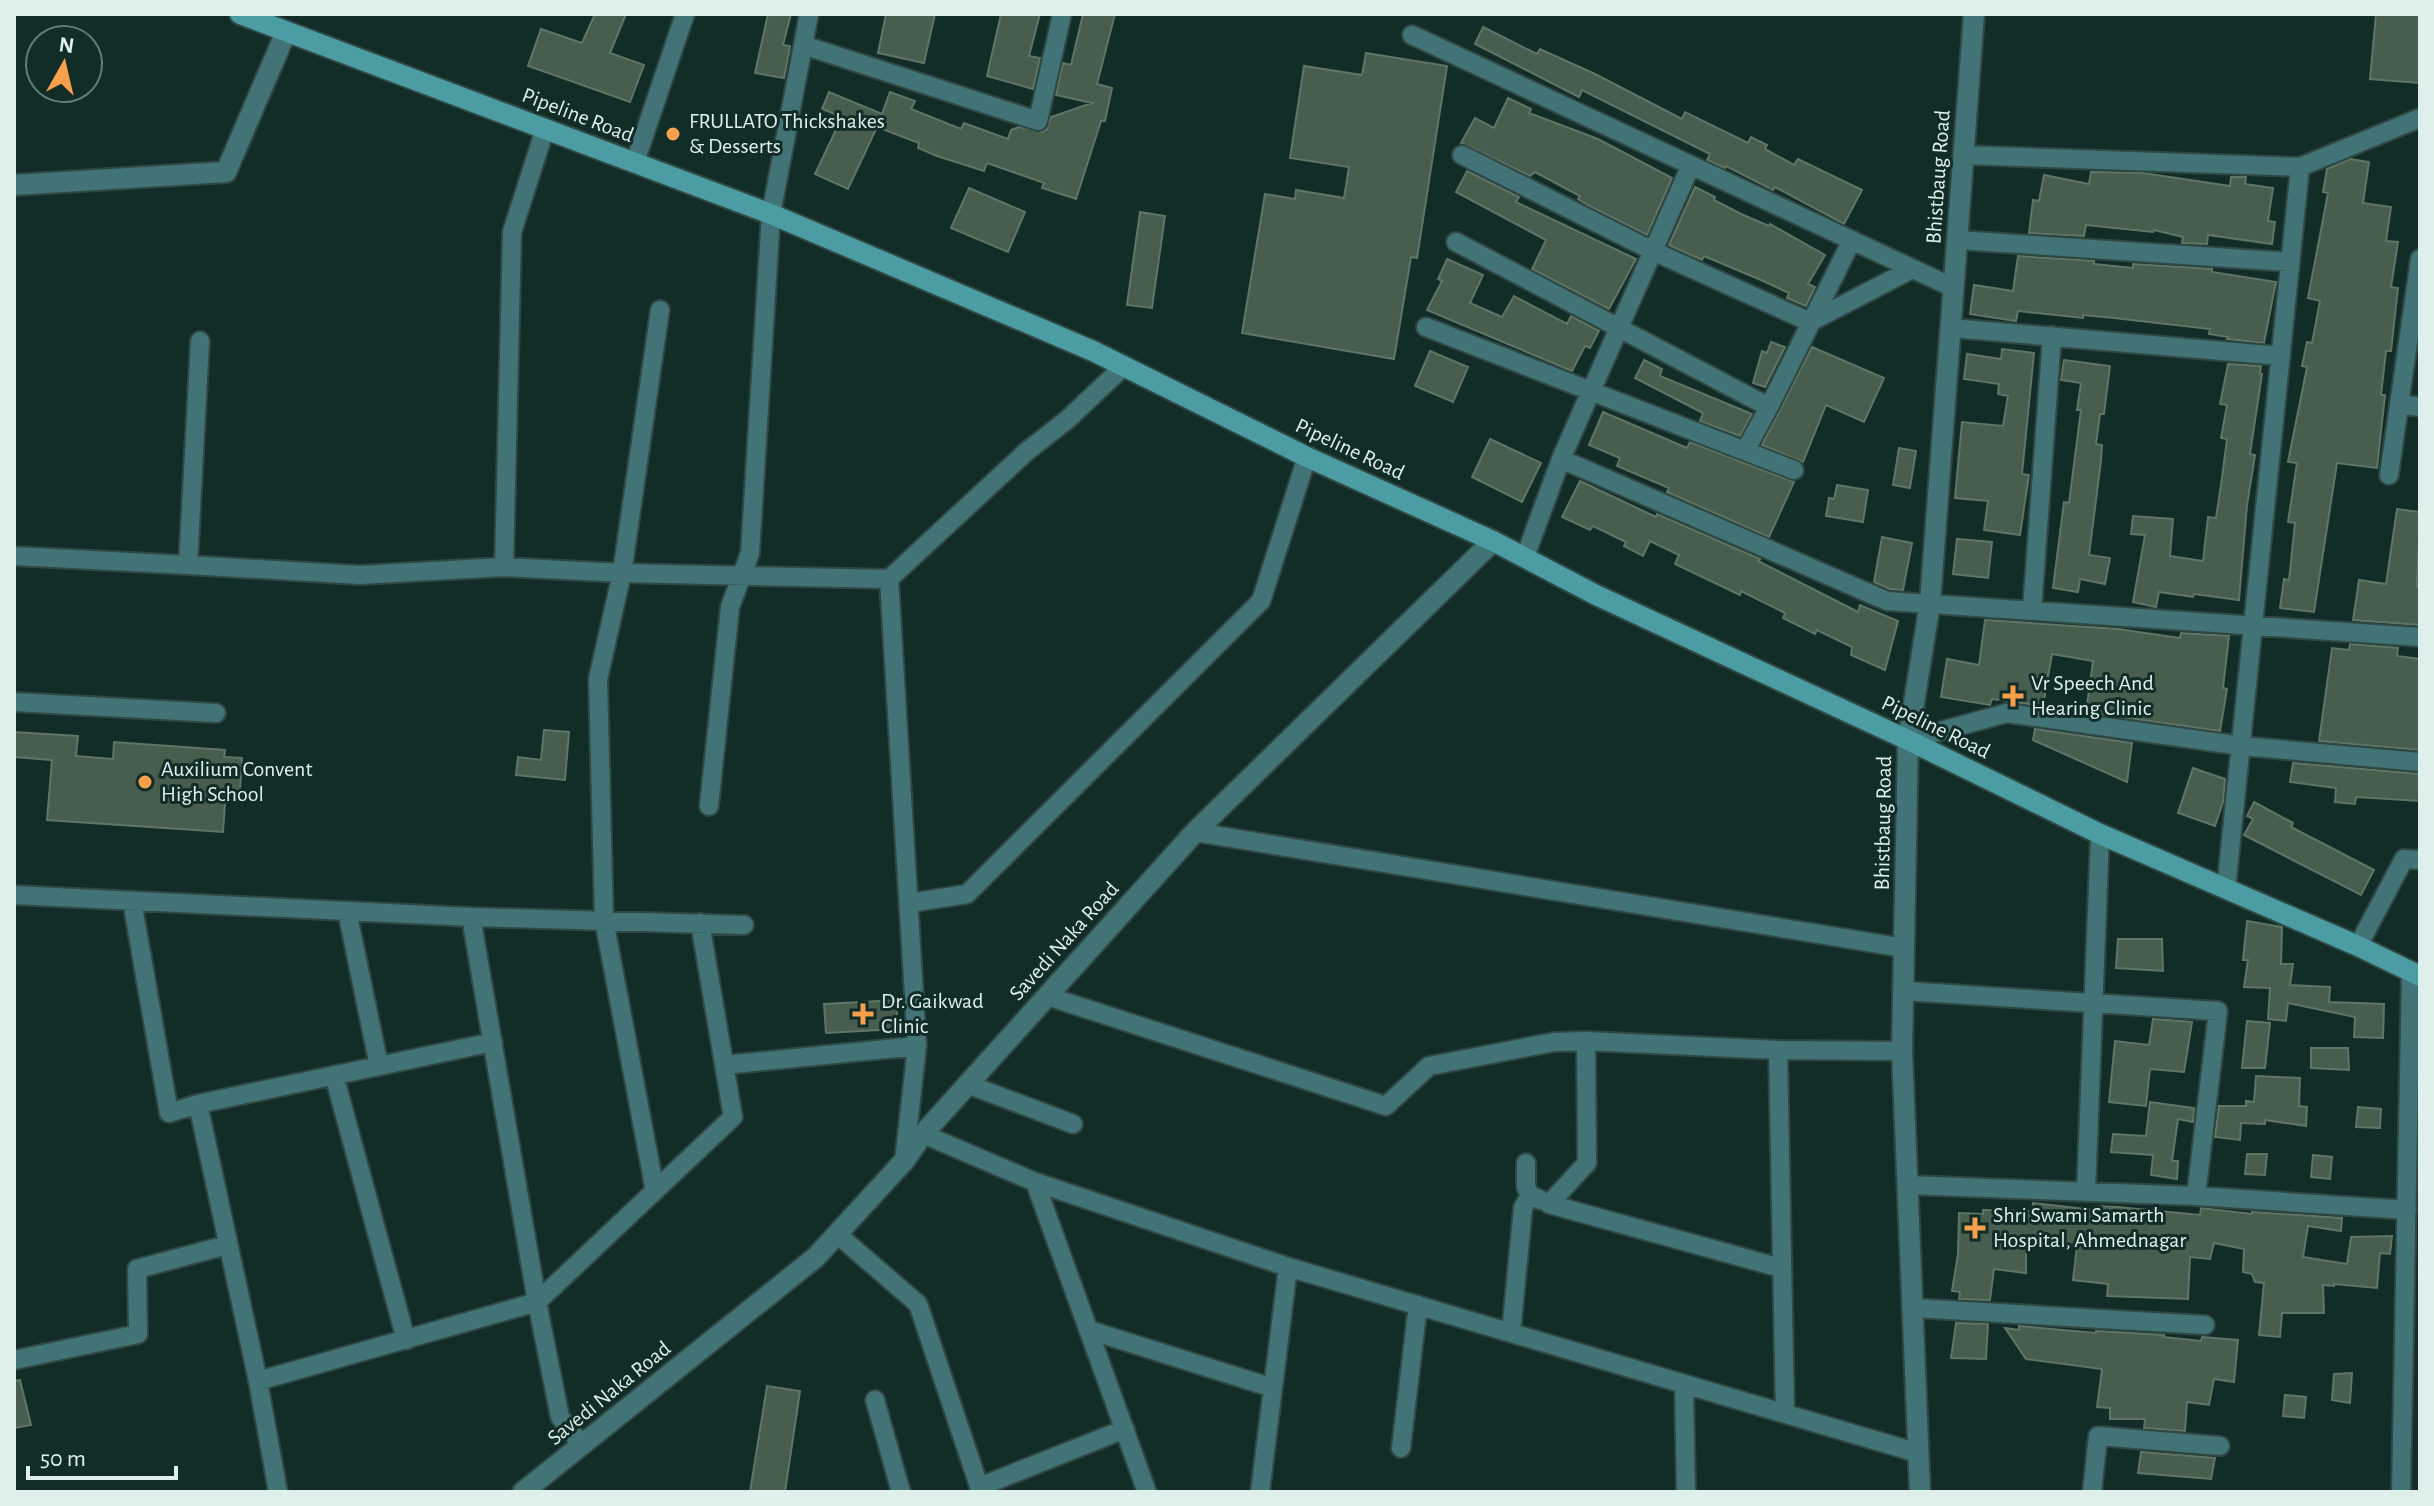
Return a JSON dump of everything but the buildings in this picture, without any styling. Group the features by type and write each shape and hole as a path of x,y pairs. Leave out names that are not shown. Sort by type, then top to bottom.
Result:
{"main road":[{"name":"Pipeline Road","path":"240,14 771,214 1124,366 1307,457 1493,541 1596,595 1908,740 2100,834 2416,974"}],"street":[{"path":"635,162 685,14"},
{"path":"709,806 730,607 750,553 771,214 809,14"},
{"path":"803,45 1038,121 1062,14"},
{"name":"Bhistbaug Road","path":"1920,1492 1902,1051 1908,740 1930,603 1974,14"},
{"path":"14,185 226,172 286,32"},
{"path":"1412,35 1954,288"},
{"path":"1964,155 2300,167 2420,118"},
{"path":"504,567 512,232 545,129"},
{"path":"1462,155 1653,251 1810,322"},
{"path":"1525,557 1561,459 1691,165"},
{"path":"2226,889 2300,167"},
{"path":"1745,451 1852,240"},
{"path":"1957,240 2290,262"},
{"path":"1456,242 1769,407"},
{"path":"2389,475 2420,259"},
{"path":"1810,322 1912,269"},
{"path":"655,1191 604,920 598,679 622,573 660,310"},
{"path":"1426,327 1794,470"},
{"path":"1951,328 2281,356"},
{"path":"2032,610 2052,336"},
{"path":"188,565 200,341"},
{"path":"14,556 360,575 504,567 889,579 1124,366"},
{"path":"2399,404 2420,407"},
{"path":"910,903 967,894 1261,601 1307,457"},
{"path":"1561,459 1887,601 2420,637"},
{"name":"Savedi Naka Road","path":"523,1492 816,1257 904,1161 967,1084 1195,832 1493,541"},
{"path":"889,579 917,1046 904,1161"},
{"path":"14,702 216,713"},
{"path":"1908,740 2007,713 2242,746 2420,762"},
{"path":"1195,832 1904,948"},
{"path":"2086,1192 2100,834"},
{"path":"2358,946 2404,859 2420,860"},
{"path":"14,895 471,917 744,925"},
{"path":"132,901 169,1113 198,1104 493,1042"},
{"path":"347,911 379,1066"},
{"path":"471,917 537,1302 560,1417 582,1445"},
{"path":"258,1381 537,1302 733,1117 700,923"},
{"path":"2401,1492 2416,974"},
{"path":"1904,991 2218,1011 2196,1196"},
{"path":"1047,996 1386,1106 1429,1066 1554,1042 1902,1051"},
{"path":"1549,1204 1587,1163 1586,1041"},
{"path":"724,1065 917,1046"},
{"path":"1778,1050 1785,1413"},
{"path":"334,1075 406,1340"},
{"path":"967,1084 1073,1124"},
{"path":"198,1104 258,1381 278,1492"},
{"path":"923,1134 1035,1182 1288,1267 1918,1453"},
{"path":"1526,1163 1526,1187 1530,1195 1549,1204 1781,1268"},
{"path":"1035,1182 1147,1492"},
{"path":"1908,1185 2196,1196 2407,1210"},
{"path":"1511,1333 1523,1208 1530,1195"},
{"path":"837,1234 918,1304 980,1490 1125,1429"},
{"path":"14,1360 138,1334 137,1269 227,1245"},
{"path":"1260,1492 1288,1267"},
{"path":"1401,1448 1418,1305"},
{"path":"1913,1308 2205,1325"},
{"path":"1089,1330 1273,1388"},
{"path":"1684,1384 1686,1492"},
{"path":"875,1400 901,1492"},
{"path":"2092,1492 2098,1436 2220,1446"}],"place":[{"name":"FRULLATO Thickshakes & Desserts","path":"673,134"},
{"name":"Vr Speech And Hearing Clinic","path":"2013,696"},
{"name":"Auxilium Convent High School","path":"145,782"},
{"name":"Dr. Gaikwad Clinic","path":"863,1014"},
{"name":"Shri Swami Samarth Hospital, Ahmednagar","path":"1975,1228"}]}
